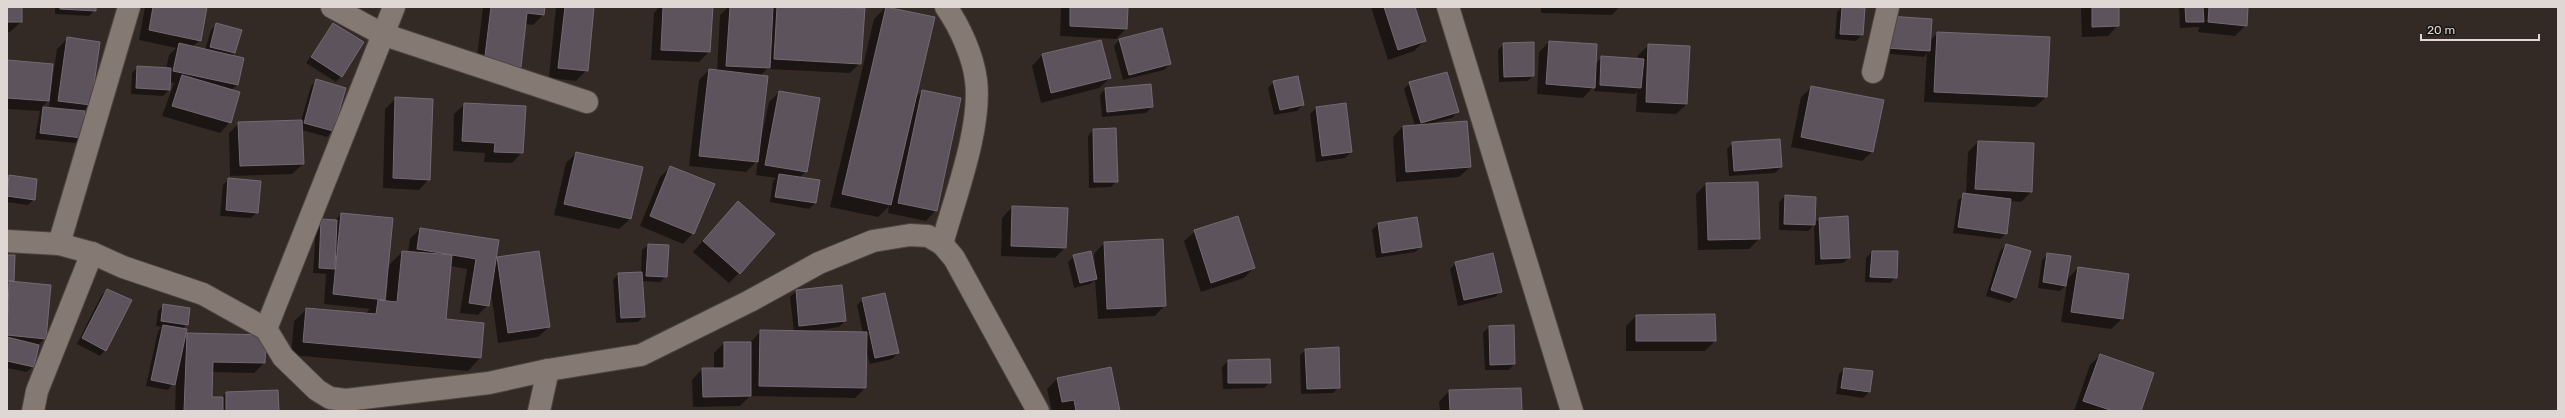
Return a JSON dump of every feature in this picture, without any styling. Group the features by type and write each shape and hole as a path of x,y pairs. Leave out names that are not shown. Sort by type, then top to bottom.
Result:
{"street":[{"path":"59,244 129,7"},
{"path":"332,7 382,34 587,102"},
{"path":"266,329 394,7"},
{"path":"942,244 968,151 976,110 976,80 966,46 946,7"},
{"path":"1448,7 1572,411"},
{"path":"1873,72 1888,7"},
{"path":"7,241 59,244 92,253 123,267 203,294 266,329 283,357 301,377 330,398 346,400 489,383 548,370 641,355 750,301 819,262 873,241 910,235 928,236 942,244 954,258 1038,411"},
{"path":"33,411 37,391 92,253"},
{"path":"539,411 548,370"}],"building":[{"path":"7,7 22,7 22,22 7,22"},
{"path":"60,7 96,7 96,11 60,9"},
{"path":"153,7 207,7 201,41 149,30"},
{"path":"491,7 545,7 544,15 527,13 521,67 484,64"},
{"path":"565,7 594,7 588,71 558,68"},
{"path":"663,7 713,7 710,52 661,50"},
{"path":"730,7 773,7 770,68 726,66"},
{"path":"777,7 865,8 861,64 774,59"},
{"path":"886,7 935,17 891,205 842,194"},
{"path":"1070,7 1128,7 1127,29 1070,26"},
{"path":"1384,7 1415,7 1426,41 1398,50"},
{"path":"1842,7 1865,8 1863,35 1840,34"},
{"path":"2092,7 2119,7 2119,26 2092,27"},
{"path":"2185,7 2203,7 2204,22 2186,22"},
{"path":"2209,7 2248,7 2247,26 2208,22"},
{"path":"1888,16 1932,19 1930,51 1886,48"},
{"path":"216,23 242,30 235,53 210,47"},
{"path":"333,23 364,42 342,77 311,57"},
{"path":"1162,28 1171,64 1129,75 1119,39"},
{"path":"1937,32 2050,37 2047,97 1934,92"},
{"path":"67,37 100,42 91,105 58,101"},
{"path":"1101,40 1111,78 1051,93 1042,54"},
{"path":"1549,41 1597,44 1595,88 1546,84"},
{"path":"1534,42 1534,76 1504,77 1503,43"},
{"path":"179,43 244,58 238,85 173,71"},
{"path":"1648,44 1690,46 1687,104 1646,102"},
{"path":"1601,56 1644,59 1641,88 1600,85"},
{"path":"7,60 53,64 49,101 7,98"},
{"path":"137,66 171,68 170,90 136,88"},
{"path":"709,69 768,76 758,162 699,156"},
{"path":"1447,72 1459,112 1421,123 1409,82"},
{"path":"182,75 240,92 231,123 172,106"},
{"path":"1298,76 1304,105 1280,110 1273,81"},
{"path":"316,79 346,88 333,131 304,123"},
{"path":"1151,84 1153,107 1107,112 1105,88"},
{"path":"1811,86 1884,100 1873,152 1801,137"},
{"path":"922,90 961,98 937,211 898,203"},
{"path":"779,91 820,98 807,172 765,165"},
{"path":"395,97 433,99 430,180 393,178"},
{"path":"464,103 526,106 523,153 494,152 495,143 462,141"},
{"path":"1346,103 1352,152 1322,156 1316,107"},
{"path":"43,107 85,111 82,138 40,133"},
{"path":"302,120 304,164 240,166 238,122"},
{"path":"1467,121 1471,167 1406,172 1403,126"},
{"path":"1116,128 1118,182 1094,182 1093,129"},
{"path":"1780,139 1782,167 1734,171 1732,142"},
{"path":"1978,141 2034,143 2032,192 1975,189"},
{"path":"576,152 643,167 631,219 564,204"},
{"path":"670,166 715,184 694,234 650,216"},
{"path":"779,174 820,180 816,203 775,197"},
{"path":"9,175 37,179 35,200 7,196"},
{"path":"228,178 261,181 258,213 226,210"},
{"path":"1758,182 1760,239 1708,240 1706,183"},
{"path":"1963,193 2011,199 2007,234 1958,227"},
{"path":"1785,195 1816,197 1815,225 1784,224"},
{"path":"738,201 775,234 740,274 703,241"},
{"path":"1012,206 1068,208 1066,248 1011,246"},
{"path":"341,213 393,218 385,300 333,294"},
{"path":"1238,216 1255,268 1211,283 1194,230"},
{"path":"1848,216 1850,258 1821,259 1819,218"},
{"path":"1417,217 1422,247 1382,253 1378,223"},
{"path":"321,219 337,220 335,269 319,268"},
{"path":"420,228 499,240 489,306 469,303 476,259 417,249"},
{"path":"1163,239 1166,306 1107,309 1104,242"},
{"path":"648,244 669,245 667,277 646,276"},
{"path":"2006,244 2031,251 2016,298 1991,290"},
{"path":"402,251 452,255 446,319 484,323 481,358 303,342 306,308 376,314 378,300 397,302"},
{"path":"539,251 550,327 508,333 497,257"},
{"path":"1091,251 1097,279 1080,283 1073,255"},
{"path":"1872,251 1898,251 1897,278 1870,277"},
{"path":"1493,253 1502,292 1464,300 1455,262"},
{"path":"2047,253 2071,256 2066,286 2043,282"},
{"path":"7,255 15,255 14,281 7,281"},
{"path":"2078,267 2129,274 2123,319 2071,312"},
{"path":"642,272 645,317 621,318 618,273"},
{"path":"9,281 51,285 46,339 7,335"},
{"path":"842,285 846,321 799,326 796,290"},
{"path":"107,289 132,300 106,351 82,338"},
{"path":"885,293 899,353 875,358 862,298"},
{"path":"163,304 190,308 188,325 161,321"},
{"path":"1715,314 1716,341 1636,341 1636,315"},
{"path":"163,325 187,329 175,385 151,380"},
{"path":"1514,325 1515,364 1490,365 1489,326"},
{"path":"760,330 867,332 866,388 759,386"},
{"path":"187,333 266,335 265,363 213,362 212,397 223,397 223,411 184,411"},
{"path":"7,337 39,345 34,367 7,361"},
{"path":"724,342 751,342 751,396 703,397 702,368 724,368"},
{"path":"1339,347 1340,388 1307,389 1305,349"},
{"path":"2100,354 2154,373 2141,411 2113,411 2083,401"},
{"path":"1270,359 1271,383 1228,383 1228,360"},
{"path":"1111,367 1120,411 1076,411 1074,400 1062,402 1057,378"},
{"path":"1844,368 1873,371 1870,392 1841,388"},
{"path":"1521,388 1522,411 1450,411 1449,390"},
{"path":"278,390 279,411 226,411 226,392"}]}
